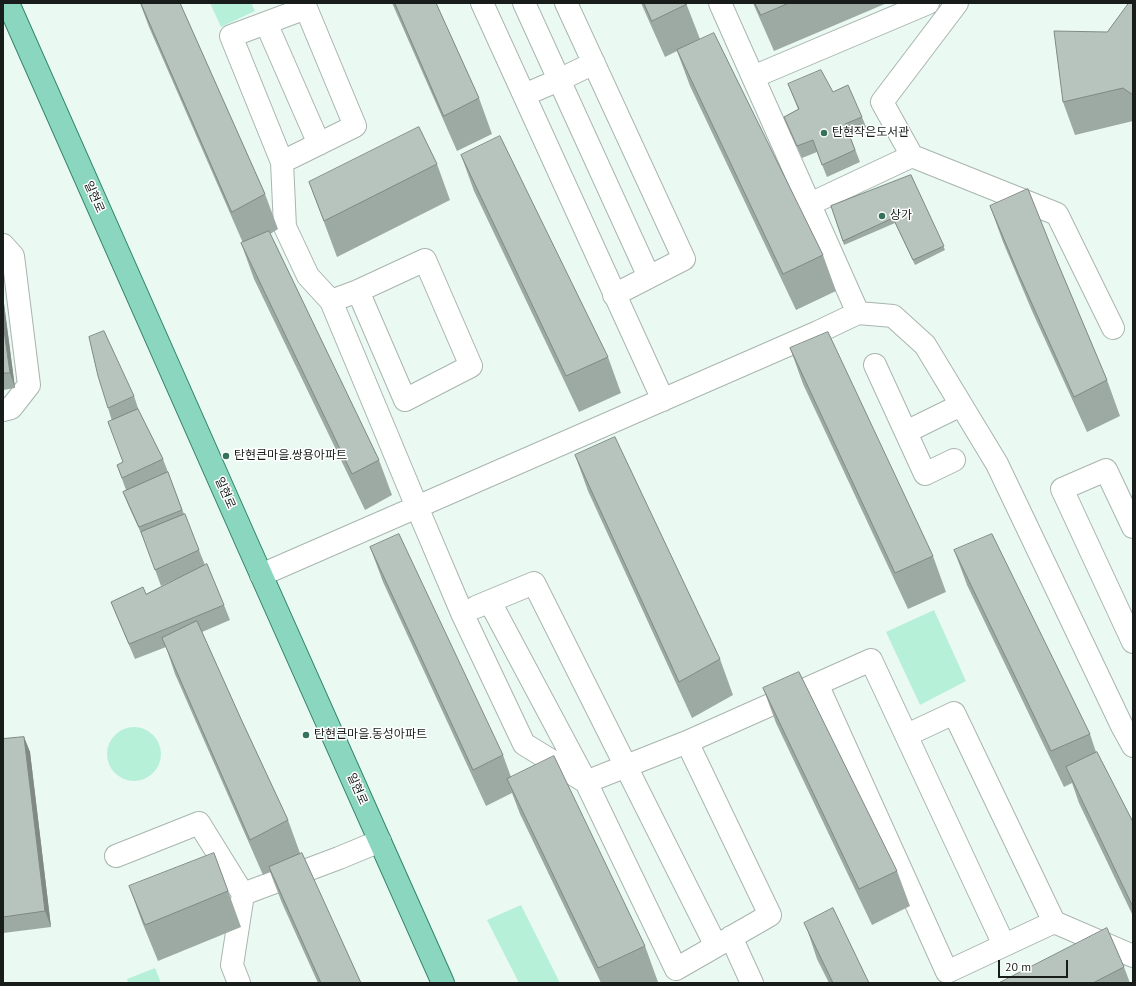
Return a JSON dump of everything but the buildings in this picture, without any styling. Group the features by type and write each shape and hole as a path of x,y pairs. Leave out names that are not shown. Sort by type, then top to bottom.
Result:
{"main road":[{"name":"일현로","path":"8,3 443,983"}],"lane":[{"path":"482,3 663,400"},
{"path":"524,3 649,277"},
{"path":"566,3 684,259 614,295"},
{"path":"720,3 858,313"},
{"path":"753,77 928,3"},
{"path":"957,3 882,102 912,156 1057,214 1113,328"},
{"path":"282,162 355,126 306,8 231,36 282,162 285,227 308,276 331,301 462,613 524,744 586,782"},
{"path":"266,23 319,144"},
{"path":"524,95 594,63"},
{"path":"810,204 912,156"},
{"path":"3,245 13,256 28,385 11,408 3,410"},
{"path":"331,301 358,291 425,260 471,366 405,400 358,291"},
{"path":"261,575 818,332 858,313 893,316 925,345 997,464 1127,723 1133,746"},
{"path":"875,366 925,474 954,460"},
{"path":"906,432 962,405"},
{"path":"1133,526 1106,470 1062,489 1133,642"},
{"path":"462,613 534,583 626,766 723,942 752,983"},
{"path":"490,602 586,782 676,969 770,915 687,742"},
{"path":"586,782 687,742 871,660 1004,945"},
{"path":"817,684 947,972 1054,922"},
{"path":"906,735 954,713 1054,922 1133,956"},
{"path":"116,856 199,823 243,894 232,965 239,983"},
{"path":"243,894 380,841"}],"green space":[{"path":"210,3 251,3 255,11 221,27"},
{"path":"934,610 966,681 920,705 886,632"},
{"path":"134,727 144,729 153,735 159,744 161,754 159,764 153,773 144,779 134,781 124,779 115,773 109,764 107,754 109,744 115,735 124,729"},
{"path":"521,905 560,983 519,983 487,920"},
{"path":"155,968 161,983 128,983 127,979"}],"place":[{"name":"탄현작은도서관","path":"824,133"},
{"name":"상가","path":"882,216"},
{"name":"탄현큰마을.쌍용아파트","path":"226,456"},
{"name":"탄현큰마을.동성아파트","path":"306,735"}]}
